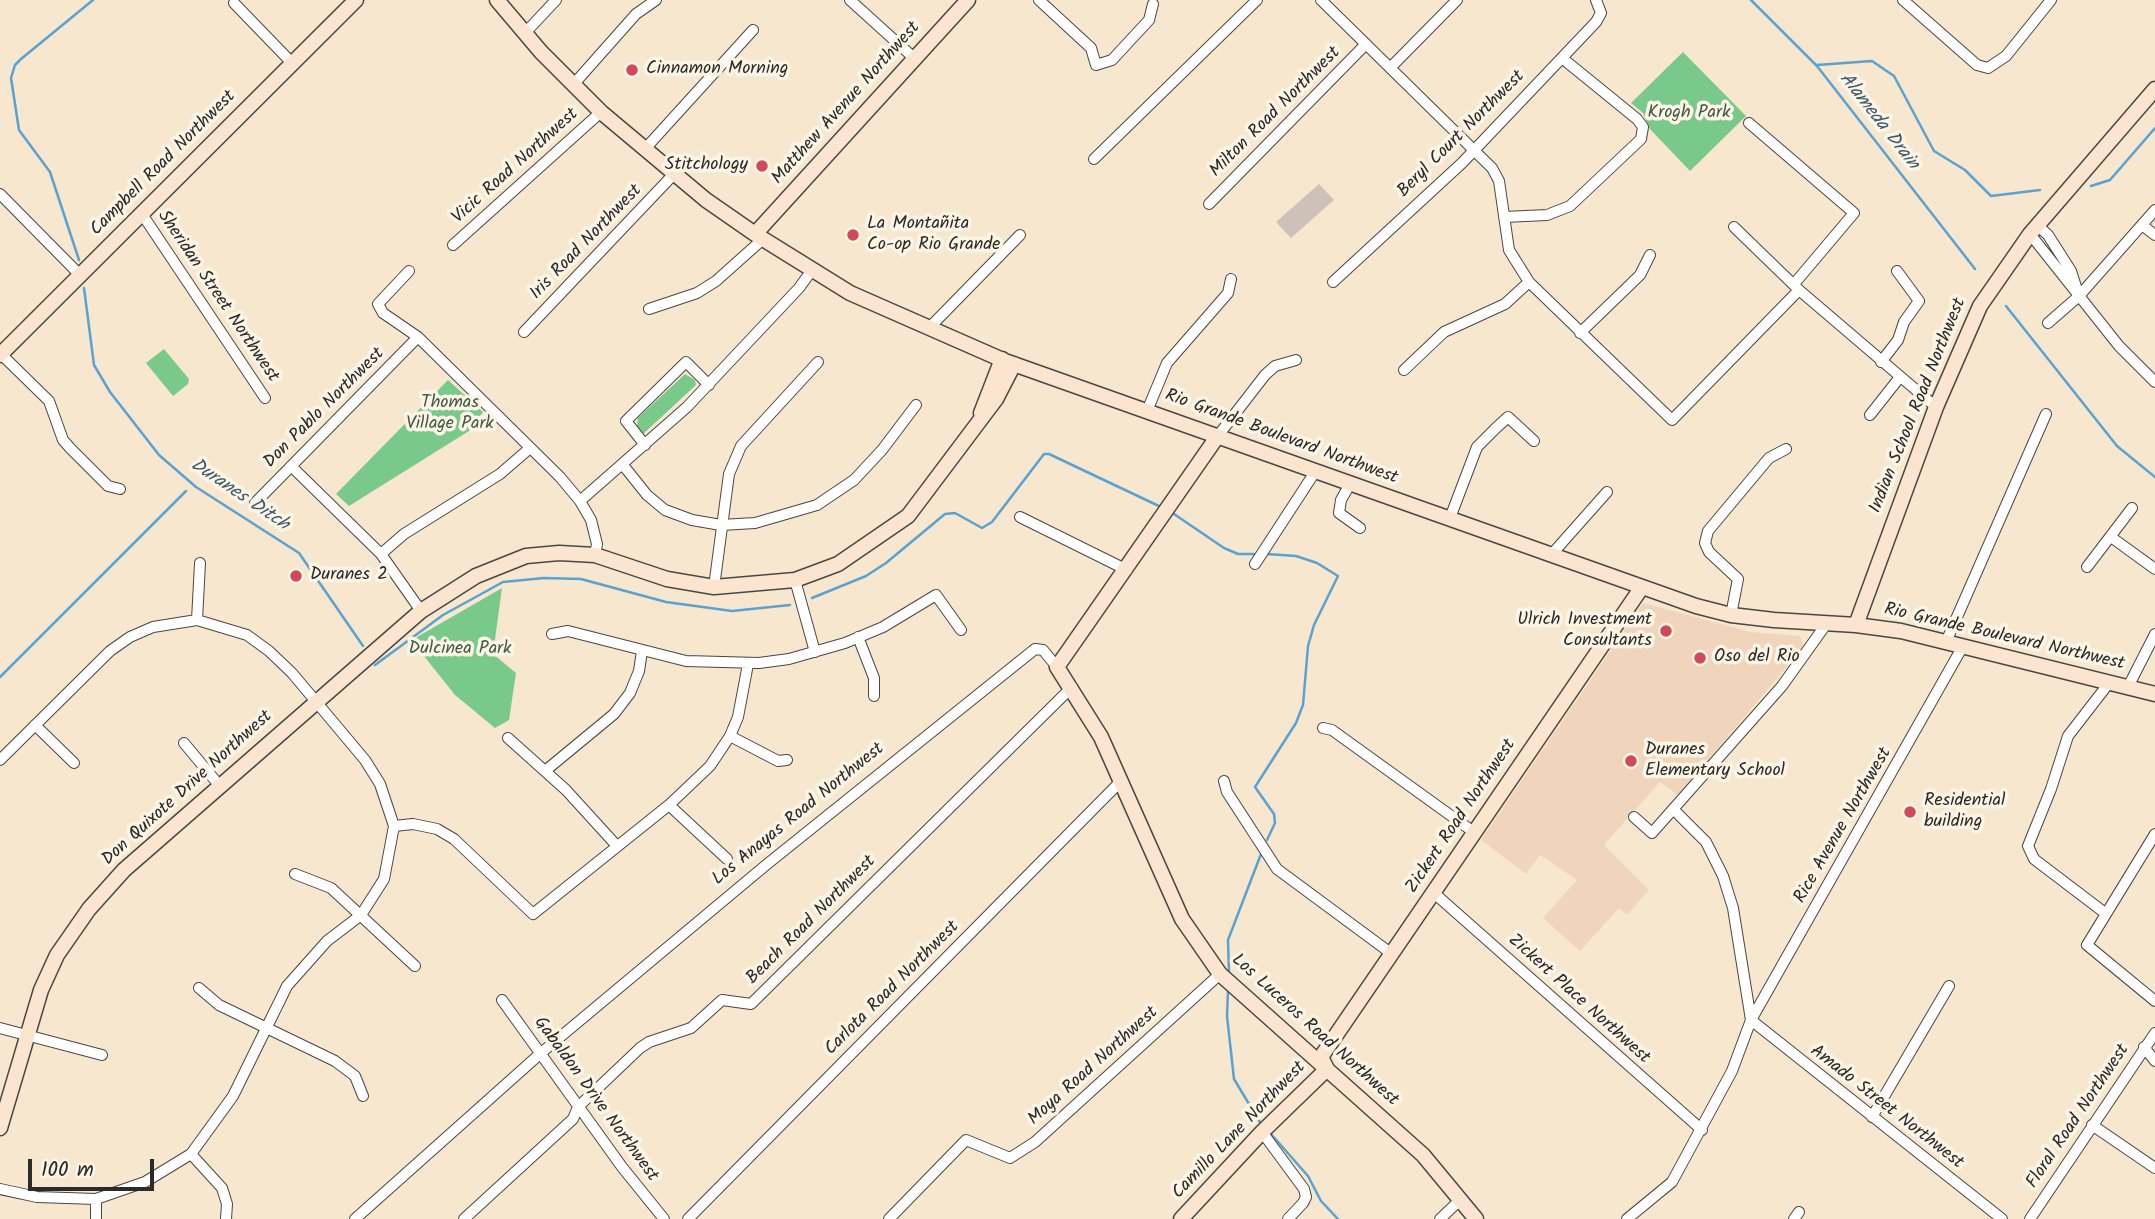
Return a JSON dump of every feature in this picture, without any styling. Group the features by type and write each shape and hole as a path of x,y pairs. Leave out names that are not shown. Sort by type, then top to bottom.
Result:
{"street":[{"name":"Campbell Road Northwest","path":"1,354 356,0"},
{"name":"Rio Grande Boulevard Northwest","path":"497,0 573,85 673,175 759,237 850,293 929,328 1008,361 1217,437 1642,587 1731,615 1856,625 1946,642 2155,694"},
{"path":"525,33 556,0"},
{"path":"573,85 636,14 656,0"},
{"path":"850,0 914,58"},
{"name":"Matthew Avenue Northwest","path":"649,309 697,293 716,281 759,237 914,58 968,0"},
{"path":"1039,0 1091,48 1096,65 1112,60 1149,20 1153,4"},
{"path":"1094,159 1256,0"},
{"path":"1321,0 1474,150 1499,181 1509,250 1529,282 1672,420 1796,287 1854,214 1749,122"},
{"path":"1390,68 1457,0"},
{"path":"1903,0 1977,65 1989,68 2006,56 2051,0"},
{"name":"Beryl Court Northwest","path":"1333,282 1474,150 1597,22 1601,13 1597,1"},
{"path":"234,4 292,63"},
{"path":"644,150 753,30"},
{"name":"Milton Road Northwest","path":"1209,204 1366,44"},
{"path":"1504,217 1547,215 1570,206 1642,139 1643,127 1562,58"},
{"name":"Indian School Road Northwest","path":"1856,625 1936,407 1980,306 2000,273 2033,230 2155,89"},
{"name":"Vicic Road Northwest","path":"453,245 601,112"},
{"name":"Iris Road Northwest","path":"524,332 673,175"},
{"path":"0,194 80,275"},
{"path":"2048,323 2079,296 2155,210"},
{"name":"Sheridan Street Northwest","path":"142,214 265,398"},
{"path":"2142,225 2155,235"},
{"path":"1734,227 1796,287 1936,407"},
{"path":"2033,230 2079,296 2119,346 2155,382"},
{"path":"929,328 1020,235"},
{"path":"1580,333 1640,275 1650,255"},
{"path":"580,501 709,385 799,288 812,270"},
{"path":"409,271 378,304 383,313 418,337 580,501 594,530 595,555"},
{"path":"1881,362 1898,340 1904,322 1919,301 1897,271"},
{"path":"1147,411 1172,356 1228,293 1231,279"},
{"path":"1404,370 1444,332 1505,304 1529,282"},
{"name":"Don Pablo Northwest","path":"255,503 418,337"},
{"path":"1,354 49,401 63,440 70,448 108,486 120,489"},
{"path":"1057,667 1217,437 1265,375 1275,366 1296,360"},
{"name":"Don Quixote Drive Northwest","path":"0,1128 41,990 57,956 89,909 124,870 422,611 476,576 526,556 559,553 595,555 667,579 714,587 795,580 838,564 898,526 934,485 980,417 1008,361"},
{"path":"645,445 626,422 685,362 709,385"},
{"path":"714,587 729,474 741,446 818,362"},
{"path":"1870,415 1900,377"},
{"path":"623,465 648,495 665,510 692,520 721,525 755,523 817,505 854,480 882,450 916,405"},
{"path":"1946,642 2046,414"},
{"path":"1450,518 1477,447 1507,417 1534,441"},
{"path":"381,554 404,534 500,474 530,448"},
{"path":"1731,615 1738,579 1709,552 1705,543 1708,531 1769,458 1786,449"},
{"path":"291,466 381,554 422,611"},
{"path":"1255,564 1315,472"},
{"path":"1350,484 1341,500 1339,513 1360,528"},
{"path":"1552,554 1607,492"},
{"path":"2087,567 2132,508"},
{"path":"1020,516 1127,570"},
{"path":"2111,537 2155,569"},
{"path":"197,620 200,563"},
{"path":"795,580 815,652"},
{"name":"Zickert Road Northwest","path":"1327,1069 1321,1057 1642,587"},
{"path":"552,634 568,631 686,661 748,664 815,652 858,637 883,627 936,595 961,630"},
{"path":"0,760 110,651 130,637 153,627 197,620 247,635 269,651 317,701 365,760 380,784 394,826 384,879 360,915 327,942 287,986 233,1096 191,1154 145,1182 96,1199 37,1197 0,1189"},
{"path":"1634,817 1652,833 1782,686 1827,623"},
{"path":"2128,687 2155,634"},
{"path":"858,637 874,678 874,696"},
{"name":"Rice Avenue Northwest","path":"1628,1219 1672,1182 1732,1071 1751,1020 1963,646"},
{"name":"Los Anayas Road Northwest","path":"355,1219 541,1053 766,865 1035,649 1043,650 1057,667"},
{"path":"545,771 614,714 630,693 639,671 642,651"},
{"path":"394,826 413,824 437,829 454,839 533,914 669,805 710,766 730,736 743,699 748,664"},
{"name":"Los Luceros Road Northwest","path":"1057,667 1101,737 1182,919 1220,974 1423,1155 1476,1219"},
{"path":"2105,913 2034,859 2028,846 2051,789 2068,736 2109,682"},
{"name":"Beach Road Northwest","path":"464,1219 573,1119 578,1107 649,1042 691,1028 722,1000 751,1004 1072,687"},
{"path":"35,724 74,764"},
{"path":"1323,728 1332,730 1475,834"},
{"path":"730,736 778,761 787,760"},
{"path":"508,738 545,771 617,846"},
{"path":"184,743 219,785"},
{"name":"Carlota Road Northwest","path":"688,1219 1121,781"},
{"path":"1224,781 1227,792 1277,869 1392,954"},
{"path":"669,805 727,859"},
{"path":"1674,810 1706,842 1723,876 1733,908 1751,1020"},
{"path":"2155,834 2087,945 2155,1001"},
{"path":"295,874 331,888 415,966"},
{"name":"Zickert Place Northwest","path":"1434,893 1702,1130"},
{"name":"Moya Road Northwest","path":"889,1219 966,1140 1010,1158 1035,1142 1220,974"},
{"path":"1872,1117 1949,986"},
{"path":"199,988 219,1005 335,1061 355,1076 363,1096"},
{"name":"Gabaldon Drive Northwest","path":"502,1000 578,1107 664,1219"},
{"name":"Amado Street Northwest","path":"1751,1020 2002,1219"},
{"path":"0,1028 102,1055"},
{"name":"Floral Road Northwest","path":"2030,1219 2155,1033"},
{"path":"2144,1047 2155,1062"},
{"name":"Camillo Lane Northwest","path":"1181,1219 1262,1132 1327,1069"},
{"path":"2092,1125 2155,1168"},
{"path":"1262,1132 1304,1189 1306,1197 1303,1203 1288,1219"},
{"path":"191,1154 222,1188 226,1219"},
{"path":"96,1199 96,1219"},
{"path":"1440,1219 1461,1199"}],"shaded area":[{"path":"1319,184 1334,200 1291,238 1276,222"},
{"path":"1643,603 1751,632 1800,636 1804,647 1678,795 1660,782 1604,845 1649,890 1627,915 1619,908 1580,951 1543,918 1577,880 1540,855 1526,874 1481,840"}],"green space":[{"name":"Krogh Park","path":"1683,52 1746,116 1690,171 1650,129 1643,113 1631,103"},
{"path":"164,349 189,379 188,384 173,396 146,363"},
{"path":"685,374 695,380 696,385 643,434 637,426 638,418"},
{"name":"Thomas Village Park","path":"448,380 483,412 469,431 349,506 336,494"},
{"name":"Dulcinea Park","path":"502,588 493,654 516,673 509,720 495,728 455,695 416,646 417,637"}],"waterway":[{"name":"Duranes Ditch","path":"79,260 50,172 19,130 11,78 15,65 21,59 93,0"},
{"name":"Alameda Drain","path":"1751,0 1817,66 1975,269"},
{"path":"1817,65 1872,61 1894,76 1934,151 1965,170 1991,196 2040,190"},
{"path":"2091,186 2110,180 2155,128"},
{"name":"Duranes Ditch","path":"84,288 94,365 110,392 159,455 196,487 299,553 363,646"},
{"name":"Alameda Drain","path":"2006,306 2117,446 2155,477"},
{"path":"812,598 866,576 886,563 945,514 955,513 982,528 992,522 1044,454 1161,507"},
{"path":"0,677 186,491"},
{"path":"1174,514 1224,548 1238,554 1254,554"},
{"path":"1267,554 1296,556 1317,563 1338,576 1314,625 1308,646 1303,705 1296,723 1255,787 1274,814 1275,823 1267,840"},
{"path":"375,665 443,615 503,582 544,578 581,579 666,602 732,611 790,605"},
{"path":"1229,973 1228,940 1261,854"},
{"path":"1228,991 1227,1016 1234,1079 1261,1124"},
{"path":"1271,1134 1308,1176 1321,1201 1338,1219"}],"place":[{"name":"Cinnamon Morning","path":"632,70"},
{"name":"Stitchology","path":"762,166"},
{"name":"La Montañita Co-op Rio Grande","path":"853,235"},
{"name":"Duranes 2","path":"296,576"},
{"name":"Ulrich Investment Consultants","path":"1666,631"},
{"name":"Oso del Rio","path":"1700,658"},
{"name":"Duranes Elementary School","path":"1631,761"},
{"name":"Residential building","path":"1910,812"}]}
